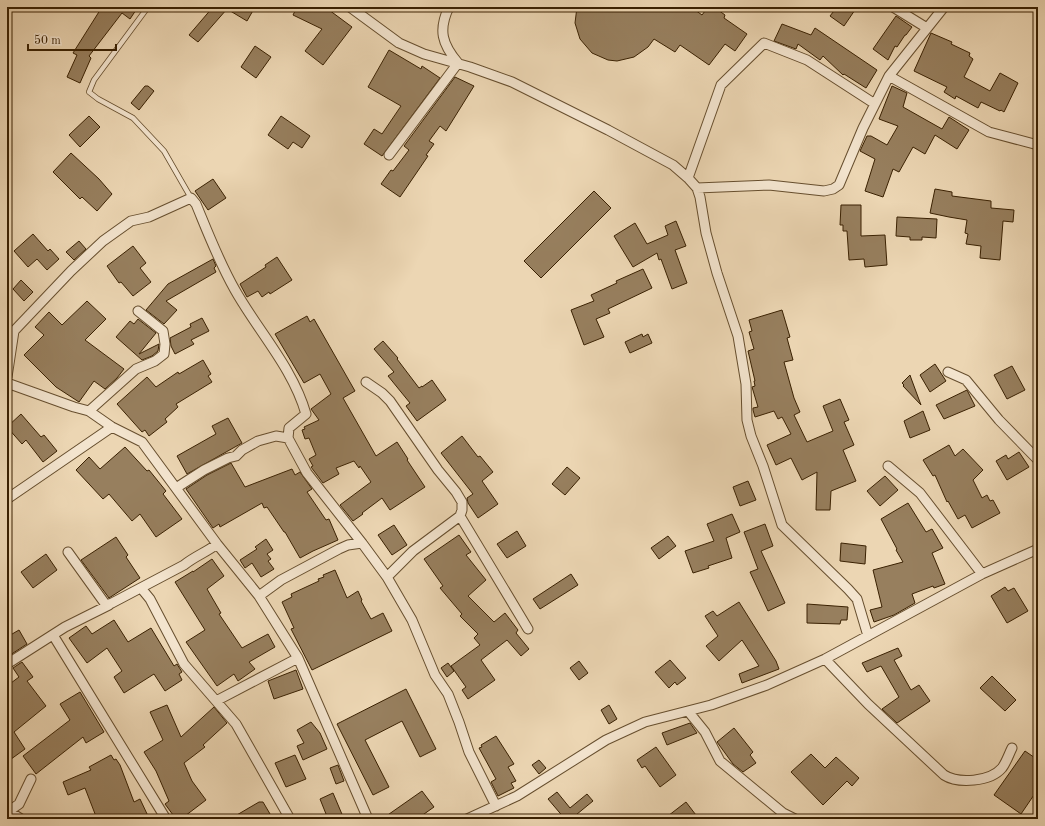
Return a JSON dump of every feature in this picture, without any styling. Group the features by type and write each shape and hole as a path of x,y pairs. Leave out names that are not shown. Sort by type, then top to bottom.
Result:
{"street":[{"path":"350,7 399,43 424,54 458,63 512,82 601,126 672,165 688,178 697,188 716,273 738,336 746,384 747,420 751,436 763,466 782,525 857,599 868,636"},
{"path":"449,7 442,28 443,38 446,48 458,63"},
{"path":"893,7 927,28"},
{"path":"697,188 769,185 824,191 833,189 839,185 889,76 944,7"},
{"path":"688,178 721,85 764,44 807,60 875,104"},
{"path":"389,154 458,63"},
{"path":"889,76 989,132 1038,145"},
{"path":"7,377 14,331 71,271 103,241 131,221 149,217 191,198 196,204 215,252 235,290 272,347 301,398 306,414 289,428 288,438 306,473 387,577 412,620 435,676 448,694 469,752 496,806"},
{"path":"89,411 136,369 155,361 164,354 165,344 163,331 138,311"},
{"path":"948,372 966,380 999,420 1038,460"},
{"path":"366,382 382,393 390,401 462,502 460,516 413,552 387,577"},
{"path":"7,383 89,411 112,427 142,442 217,544 259,596 298,658 368,819"},
{"path":"7,499 112,427"},
{"path":"176,488 204,470 228,458 236,456 242,450 258,441 276,436 288,438"},
{"path":"888,466 920,493 982,574"},
{"path":"460,516 528,629"},
{"path":"259,596 281,580 348,544 362,543"},
{"path":"7,664 65,627 141,588 191,559 208,552 217,544"},
{"path":"467,819 517,796 606,740 645,722 711,705 768,685 868,636 982,574 1038,549"},
{"path":"68,552 106,605 109,605"},
{"path":"141,588 150,599 184,664 236,724 290,819"},
{"path":"53,635 166,819"},
{"path":"216,701 298,658"},
{"path":"825,658 868,704 950,779 957,781 975,780 991,776 1002,768 1012,748"},
{"path":"688,711 706,732 720,761 783,813 796,819"},
{"path":"21,819 8,811 19,804 31,779"}],"lane":[{"path":"148,7 94,80 89,92 98,99 132,118 164,150 191,198"}],"building":[{"path":"102,7 138,7 130,19 122,13 89,56 91,58 80,83 67,77 77,55 73,53"},
{"path":"213,7 255,7 247,21 227,9 198,42 189,35"},
{"path":"297,7 325,7 352,27 323,65 305,51 322,29 293,15"},
{"path":"577,7 691,7 702,15 708,7 714,7 725,15 724,18 747,34 735,51 725,44 709,65 680,45 675,52 654,39 648,47 634,57 617,61 608,60 592,53 580,39 575,23"},
{"path":"837,7 857,7 844,26 830,16"},
{"path":"896,16 912,27 897,47 895,46 888,60 873,49"},
{"path":"782,24 811,35 815,28 877,70 866,88 844,74 843,75 823,56 820,60 798,44 796,49 774,41"},
{"path":"931,33 952,42 951,44 970,53 969,56 973,59 964,77 990,91 1000,73 1018,83 1004,112 981,102 978,108 956,96 955,99 944,92 947,87 914,71"},
{"path":"255,46 271,57 256,78 241,67"},
{"path":"389,50 421,69 422,66 440,78 382,156 364,144 374,129 382,134 401,106 368,87"},
{"path":"455,77 474,86 446,131 440,126 429,141 434,144 426,155 428,156 400,197 381,184 409,150 404,146"},
{"path":"145,86 148,86 154,91 139,110 131,103"},
{"path":"892,86 907,93 903,107 942,129 949,117 969,130 957,149 935,135 925,154 913,147 899,172 893,169 883,197 865,191 875,159 860,151 867,136 871,136 887,145 898,126 879,119"},
{"path":"89,116 100,127 80,147 69,135"},
{"path":"281,116 310,136 302,148 293,142 288,149 268,135"},
{"path":"71,153 99,179 112,194 97,211 82,197 80,199 53,172"},
{"path":"213,179 226,198 208,210 195,191"},
{"path":"935,189 952,192 952,196 991,201 991,208 1014,210 1013,222 1003,221 1000,260 980,258 981,246 966,244 968,234 965,233 967,220 930,213"},
{"path":"594,191 611,208 541,278 524,261"},
{"path":"841,205 861,205 861,236 885,235 887,265 865,267 864,259 849,260 847,231 843,231 843,225 840,225"},
{"path":"897,217 937,219 936,238 922,237 922,240 910,240 910,237 896,236"},
{"path":"676,221 686,246 675,250 687,283 672,289 661,259 659,260 657,253 633,267 614,236 635,223 647,244 668,235 665,226"},
{"path":"33,234 48,251 50,249 59,259 47,270 37,259 28,267 14,251"},
{"path":"79,241 86,249 74,260 66,252"},
{"path":"133,246 146,263 140,268 151,282 133,296 121,282 119,283 107,266"},
{"path":"277,257 292,280 270,294 269,292 262,297 258,291 247,297 240,284 266,267 265,265"},
{"path":"213,259 216,266 214,268 216,272 166,301 177,310 164,324 146,310 168,284"},
{"path":"643,269 652,288 608,309 610,313 596,319 604,337 584,345 571,310 594,301 591,295 617,283 616,281"},
{"path":"21,280 33,292 24,301 13,289"},
{"path":"87,301 106,319 85,340 124,369 105,389 94,381 79,402 56,387 24,355 44,335 35,327 49,312 62,325"},
{"path":"782,310 790,337 787,338 793,360 784,362 794,398 800,412 794,415 807,442 833,431 823,406 840,399 849,420 844,422 854,445 843,450 856,481 831,491 830,510 816,510 817,472 802,480 791,458 776,465 767,445 791,434 782,417 778,419 774,411 755,417 753,410 753,408 758,407 752,387 755,386 755,381 748,351 754,349 749,332 752,331 749,320"},
{"path":"307,316 310,322 314,319 355,391 343,398 376,456 397,442 425,487 390,510 382,498 353,521 340,505 371,482 360,466 359,468 354,461 336,468 339,474 323,483 311,467 313,466 309,459 316,455 309,438 305,439 302,430 305,429 304,427 319,420 311,409 331,394 320,374 304,383 275,334"},
{"path":"202,318 209,331 191,340 194,344 175,354 171,346 170,338 191,327 190,324"},
{"path":"138,319 156,333 139,354 159,344 158,351 152,356 142,360 116,337 130,321 134,324"},
{"path":"642,334 643,337 648,334 652,343 630,353 625,342"},
{"path":"383,341 398,358 397,359 419,388 432,380 446,400 417,421 406,406 410,403 388,376 394,372 374,349"},
{"path":"203,360 211,374 208,376 212,382 176,404 178,407 165,419 167,422 149,436 145,430 142,432 117,404 147,377 156,387 178,372 179,374"},
{"path":"935,364 946,381 930,392 920,375"},
{"path":"1012,366 1025,390 1007,399 994,375"},
{"path":"910,375 921,405 903,386 904,385 902,383"},
{"path":"967,390 975,406 944,419 936,405"},
{"path":"923,411 930,430 910,438 904,421"},
{"path":"21,414 41,437 44,435 57,451 43,462 26,440 22,444 7,427"},
{"path":"228,418 242,443 187,474 177,456 216,434 212,426"},
{"path":"462,436 478,457 480,456 493,472 482,481 498,504 478,518 468,503 467,498 473,494 441,453"},
{"path":"949,445 955,456 963,449 983,470 973,480 982,498 987,495 990,501 993,500 1000,513 972,528 965,515 958,519 948,501 947,502 935,475 933,476 923,460"},
{"path":"125,447 147,471 149,470 166,491 163,494 182,519 156,537 140,514 132,521 109,494 103,499 76,470 89,457 100,469"},
{"path":"1019,452 1029,467 1007,480 996,461 1006,455 1008,459"},
{"path":"231,463 245,487 292,469 295,475 300,472 312,489 307,492 326,520 329,519 338,540 300,558 285,532 267,507 264,508 262,503 220,527 219,524 213,528 186,489 207,475"},
{"path":"567,467 580,478 565,495 552,484"},
{"path":"885,476 898,490 880,506 867,491"},
{"path":"748,481 756,500 740,506 733,487"},
{"path":"908,503 926,532 932,529 943,548 932,553 945,584 934,588 933,586 912,594 915,603 894,615 874,622 870,610 882,607 873,570 903,562 881,519"},
{"path":"732,514 740,532 726,538 732,558 693,573 685,551 714,541 707,524"},
{"path":"765,524 773,546 761,551 785,603 768,611 750,572 758,569 744,532"},
{"path":"394,525 407,545 392,555 378,535"},
{"path":"517,531 526,546 507,558 497,544"},
{"path":"459,535 471,552 466,555 486,580 468,596 494,622 505,613 518,630 516,633 529,649 521,656 507,640 481,660 495,680 468,699 462,690 466,687 451,666 480,645 474,638 478,634 460,616 462,614 440,588 443,586 424,559"},
{"path":"668,536 676,546 659,559 651,548"},
{"path":"116,537 128,555 126,557 140,578 109,598 81,560"},
{"path":"266,539 273,550 267,554 271,559 268,561 274,569 261,577 252,563 245,568 240,560 257,549 255,547"},
{"path":"841,543 866,546 865,564 840,561"},
{"path":"46,554 57,570 33,588 21,572"},
{"path":"212,559 224,576 207,589 221,613 219,614 242,648 268,634 275,647 249,662 255,669 238,681 234,674 217,686 186,642 205,630 175,582"},
{"path":"335,570 347,598 358,591 362,600 361,601 371,619 383,613 392,631 312,670 291,629 294,628 282,602 292,597 291,594 319,581 318,579 324,577 323,575"},
{"path":"571,574 578,585 540,609 533,599"},
{"path":"1005,587 1008,591 1014,588 1028,611 1007,623 991,596"},
{"path":"739,602 776,661 779,669 742,683 739,674 759,666 742,640 719,661 706,646 718,636 705,616 713,611 717,616"},
{"path":"807,604 848,607 847,620 841,620 840,624 807,623"},
{"path":"114,620 128,642 151,628 174,666 177,664 182,672 179,674 182,680 165,691 154,674 124,693 114,677 122,671 107,648 87,663 69,638 86,626 92,634"},
{"path":"19,630 27,644 7,657 7,637"},
{"path":"898,648 902,656 894,660 911,690 919,685 930,701 897,723 882,709 899,697 881,666 867,672 862,663"},
{"path":"670,660 686,678 677,685 675,682 669,688 655,672"},
{"path":"579,661 588,673 579,680 570,668"},
{"path":"22,662 33,677 27,681 46,706 14,732 25,749 7,762 7,686 19,677 13,668"},
{"path":"448,663 454,671 447,677 441,668"},
{"path":"296,670 303,689 274,699 268,681"},
{"path":"992,676 1016,700 1005,711 980,688"},
{"path":"406,689 436,749 420,757 402,721 365,740 389,787 373,795 337,724"},
{"path":"80,692 104,732 86,743 83,737 36,774 23,756 70,720 60,704"},
{"path":"167,705 181,737 214,707 227,723 203,745 205,747 184,763 192,781 206,800 181,819 176,819 165,804 169,801 156,771 144,752 163,740 150,712"},
{"path":"609,705 617,719 609,724 601,710"},
{"path":"311,722 320,733 327,749 303,760 297,746 304,743 297,730"},
{"path":"690,723 697,733 667,745 662,733"},
{"path":"734,728 753,752 750,755 756,763 743,772 733,764 717,742"},
{"path":"496,736 514,764 508,767 516,781 511,783 514,788 498,796 491,782 496,779 479,748 482,747 481,745"},
{"path":"656,747 676,775 660,787 645,766 642,768 637,760"},
{"path":"1025,751 1038,760 1038,789 1021,814 994,795"},
{"path":"811,754 825,768 836,757 859,778 852,786 847,781 823,805 791,772"},
{"path":"111,755 120,765 134,802 140,799 148,816 141,819 97,819 85,788 68,795 63,782 91,770 89,767"},
{"path":"295,755 306,779 286,787 275,763"},
{"path":"539,760 546,768 539,774 532,765"},
{"path":"338,765 344,781 336,784 330,768"},
{"path":"422,791 434,807 417,819 382,819"},
{"path":"557,792 570,808 587,794 593,801 571,819 565,819 548,799"},
{"path":"333,793 344,819 328,819 320,799"},
{"path":"259,802 263,802 273,819 230,819"},
{"path":"686,802 699,819 664,819"}]}
